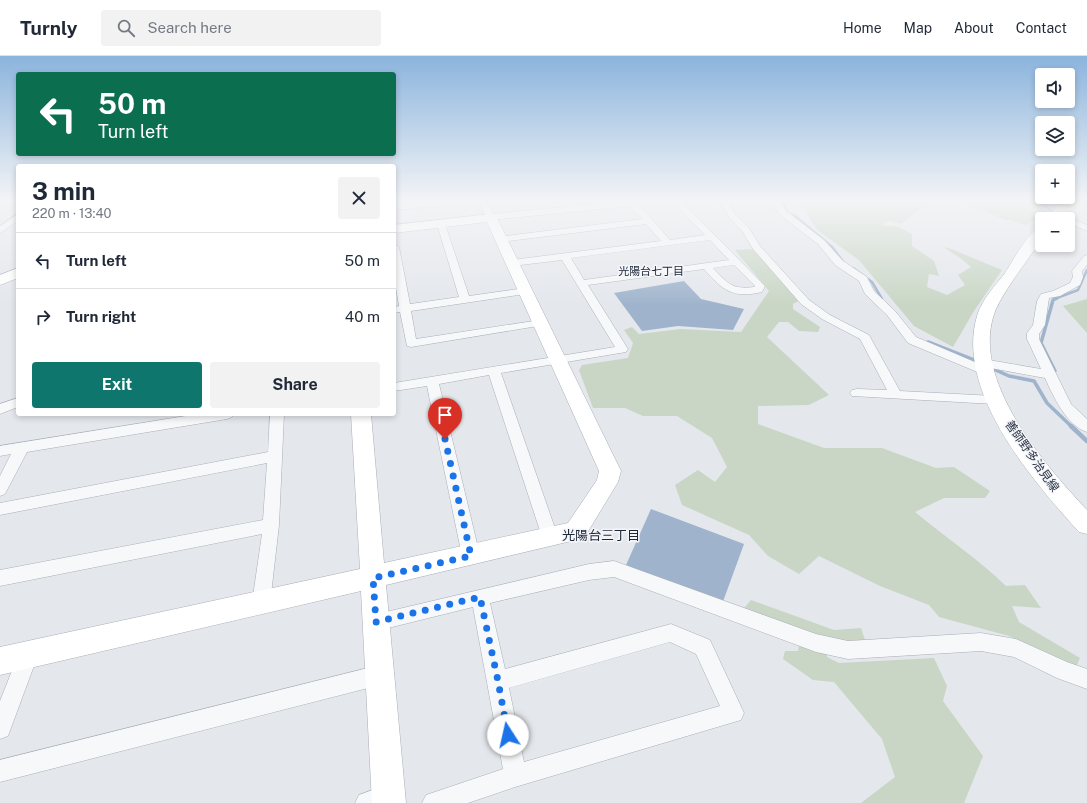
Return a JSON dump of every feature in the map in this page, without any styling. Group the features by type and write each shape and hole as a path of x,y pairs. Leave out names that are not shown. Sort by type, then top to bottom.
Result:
{"street":[{"path":"445,235 466,299"},
{"path":"0,661 576,532 607,482 610,471 560,360 540,323 498,235"},
{"path":"500,239 534,235"},
{"path":"661,235 668,242"},
{"path":"706,266 730,290 741,292 758,290 760,286 735,262 711,235"},
{"path":"749,235 756,247 805,302 826,317 865,337 896,395"},
{"path":"813,235 821,242 839,263 863,279 869,292 891,314 912,340 988,367 1049,371"},
{"path":"512,263 713,237"},
{"name":"善師野多治見線","path":"1035,240 991,303 982,329 980,342 988,367 994,400 1016,437 1064,501 1087,525"},
{"path":"396,387 622,349 565,257"},
{"path":"1087,258 1077,271 1078,277 1075,285 1056,294 1045,296 1040,307 1041,318 1037,330 1033,333 1033,339 1065,406 1087,427"},
{"path":"582,283 735,262"},
{"path":"0,281 16,273"},
{"path":"396,278 399,309 411,343 540,323"},
{"path":"399,309 525,291"},
{"path":"494,370 550,538"},
{"path":"432,381 471,556"},
{"path":"857,393 994,400"},
{"path":"0,409 16,403"},
{"path":"0,451 204,416"},
{"path":"261,603 271,525 277,416"},
{"path":"361,416 380,675 382,801"},
{"path":"0,490 22,448"},
{"path":"0,509 275,456"},
{"path":"0,578 271,525"},
{"path":"376,622 589,572 614,569 816,643 848,650 981,642 1016,648 1064,671 1087,679"},
{"path":"480,597 498,681 515,776"},
{"path":"434,803 515,776 734,713 703,647 671,632 498,681"},
{"path":"0,728 28,655"},
{"path":"0,771 380,675"}],"green space":[{"path":"824,235 912,235 912,246 934,261 939,276 929,274 927,287 947,295 965,285 958,275 971,267 945,248 946,247 1002,270 974,311 953,347 914,326 859,260"},
{"path":"753,249 800,300 793,304 793,309 820,327 818,332 799,331 788,322 779,322 767,337 829,395 809,405 758,406 758,424 824,448 882,448 936,468 954,467 990,491 985,498 944,498 915,512 1006,586 1025,585 1041,608 1012,606 1019,622 1080,658 1076,667 1009,636 939,617 929,605 880,586 819,556 799,574 768,556 749,535 682,505 675,485 698,470 715,482 727,467 712,438 677,416 643,416 625,408 593,408 579,370 582,365 628,358 633,343 624,330 632,327 639,334 681,329 741,332 769,291 735,250"},
{"path":"1087,299 1087,333 1063,306"},
{"path":"751,600 834,630 861,628 866,643 826,642 827,657 839,663 934,658 947,686 943,701 983,756 964,803 861,803 895,777 882,739 834,682 813,680 783,659 785,651 798,651 801,635 744,608"}],"water":[{"path":"684,281 701,299 744,309 733,330 678,326 642,331 614,293"},
{"path":"651,509 744,544 721,607 626,565"}],"waterway":[{"path":"818,235 832,247 844,263"},
{"path":"853,268 872,282 882,299"},
{"path":"1054,299 1078,290 1087,270"},
{"path":"1050,371 1055,371 1041,343 1053,300 1057,298"},
{"path":"928,342 979,362"},
{"path":"991,368 1009,376 1034,381 1047,403 1072,427"},
{"path":"1071,426 1087,441"}],"district":[{"name":"光陽台七丁目","path":"651,271"},
{"name":"光陽台三丁目","path":"601,535"}],"route":[{"path":"445,439 471,556 373,578 376,622 480,597 508,735"}]}
